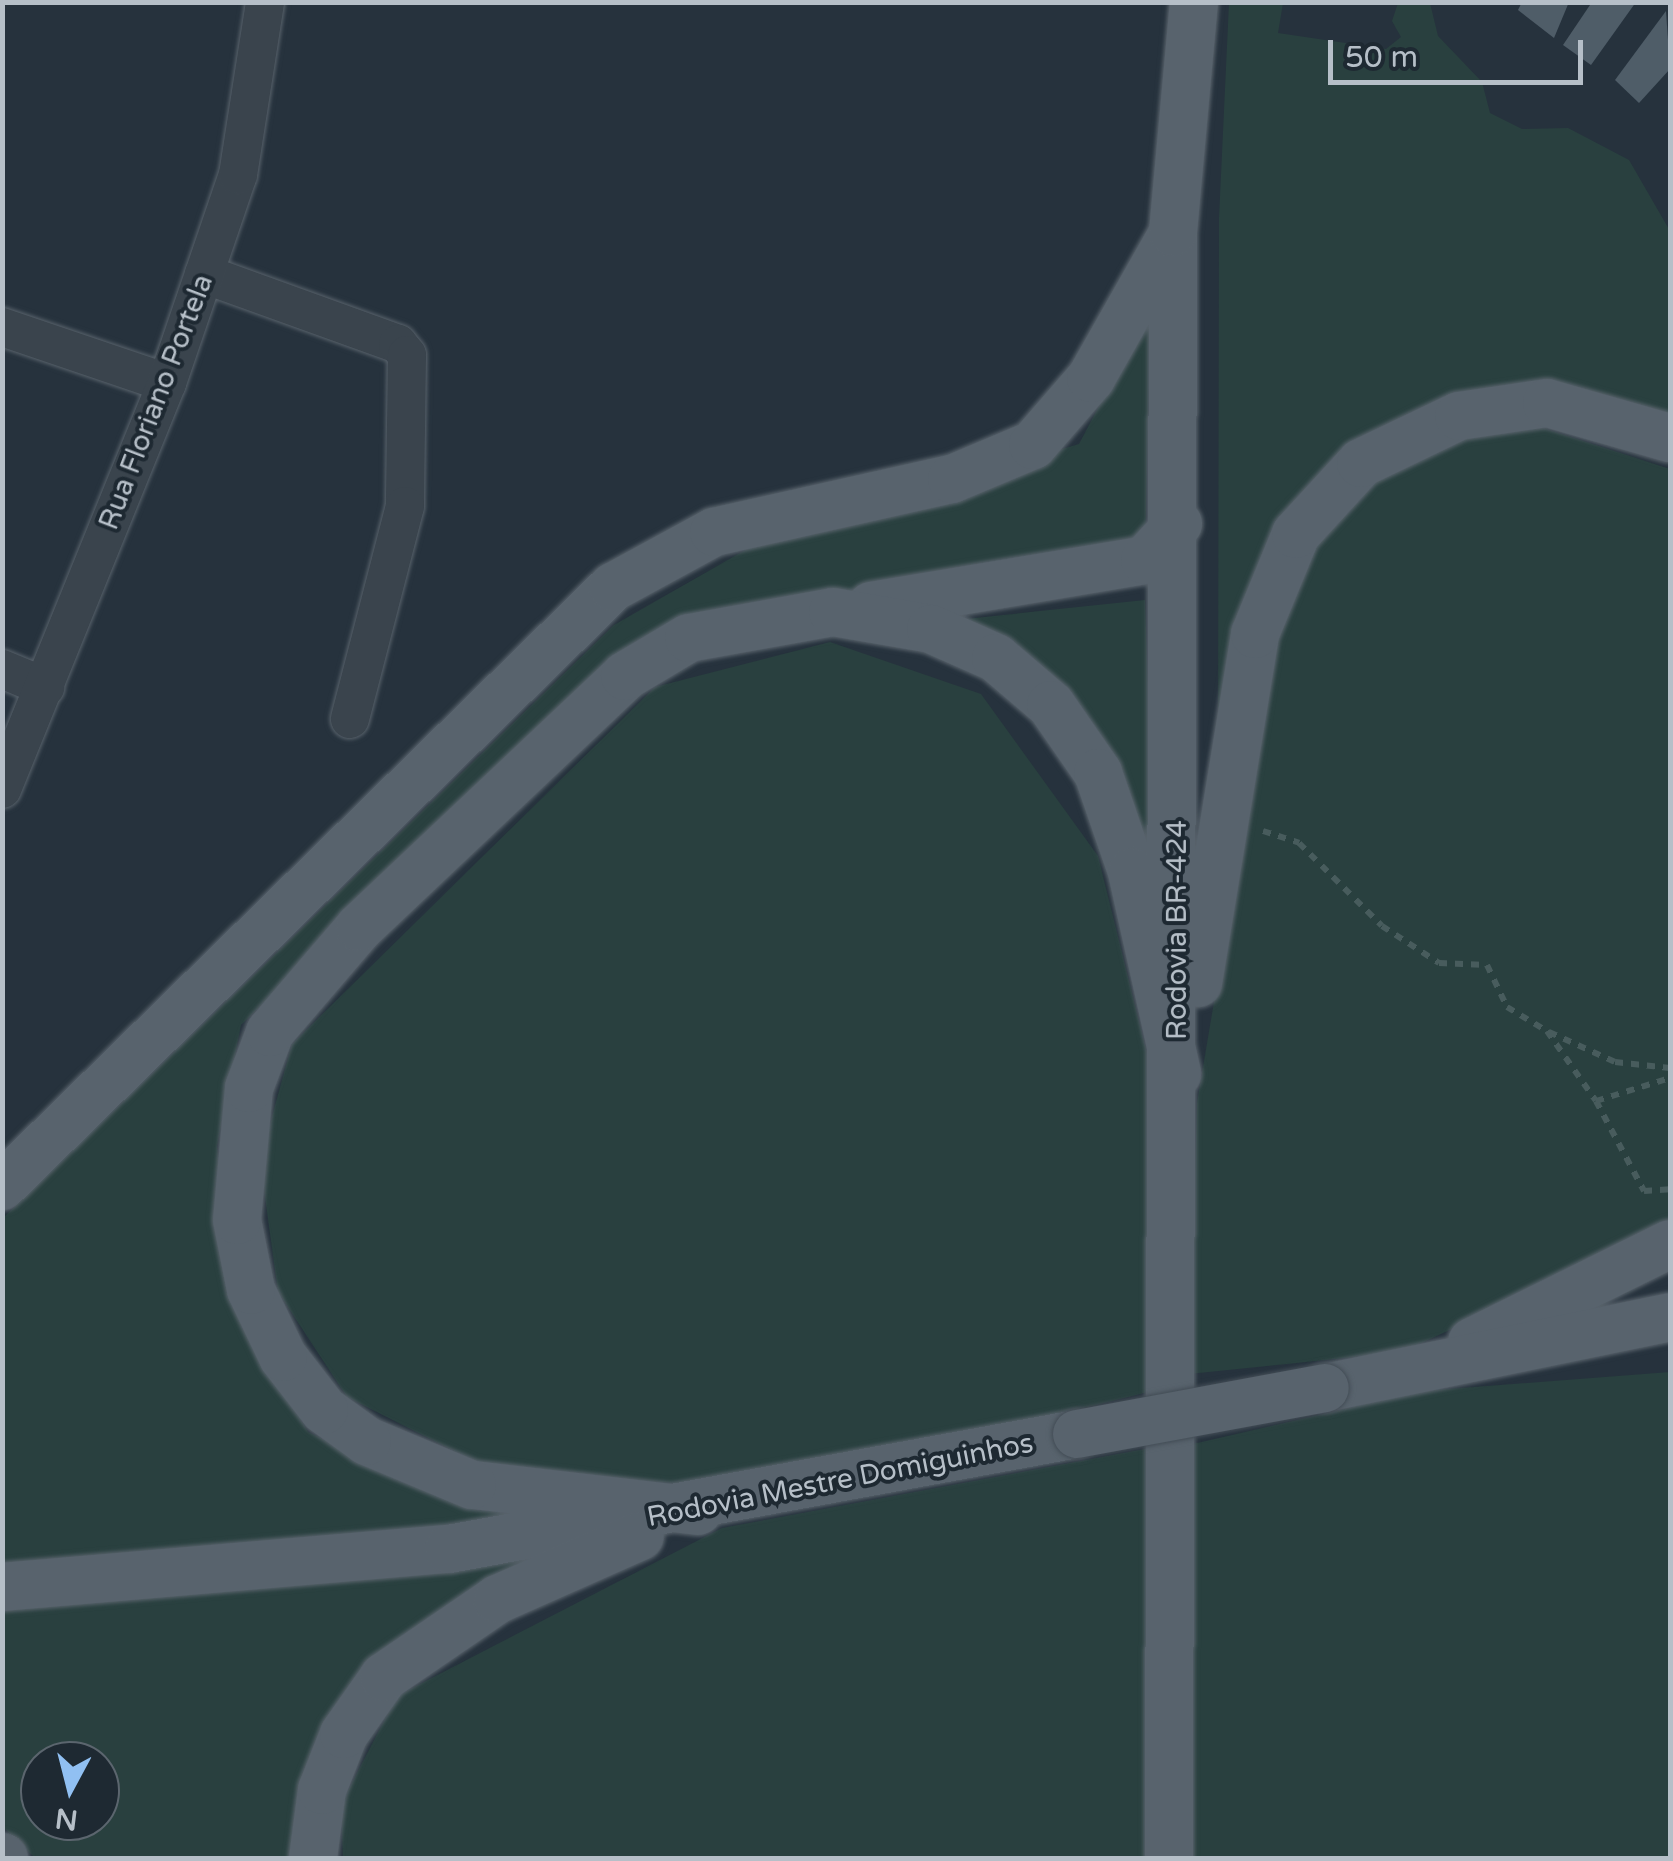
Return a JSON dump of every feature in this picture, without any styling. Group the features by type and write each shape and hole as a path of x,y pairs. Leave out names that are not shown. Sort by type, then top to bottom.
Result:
{"main road":[{"name":"Rodovia BR-424","path":"1170,1858 1177,1074 1174,232 1194,2"},
{"path":"2,1186 612,587 714,532 952,479 1034,446 1091,378 1174,232"},
{"path":"1177,1074 1227,818 1255,634 1296,534 1361,464 1459,416 1547,403 1670,438"},
{"path":"698,1510 472,1485 367,1441 324,1410 282,1356 250,1290 237,1220 239,1152 270,1032 304,989 625,676 690,638 1145,560 1178,524"},
{"path":"833,612 931,629 996,658 1051,706 1098,773 1177,1074"},
{"path":"1442,1364 1489,1330 1670,1244"},
{"name":"Rodovia Mestre Domiguinhos","path":"2,1587 448,1549 698,1510 1670,1318"},
{"path":"1442,1364 1670,1351"},
{"path":"312,1858 327,1776 384,1677 498,1599 698,1510"}],"street":[{"name":"Rua Floriano Portela","path":"2,789 167,383 204,274 256,94 265,2"},
{"path":"204,274 398,344 407,355 405,506 350,719"},
{"path":"2,327 167,383"},
{"path":"2,669 45,686"}],"path":[{"path":"1227,818 1299,844 1382,926 1439,963 1487,965 1507,1007 1547,1031 1616,1062 1670,1068"},
{"path":"1547,1031 1596,1101 1644,1191 1670,1190"},
{"path":"1596,1101 1670,1078"}],"green space":[{"path":"1229,3 1283,3 1278,33 1386,49 1401,37 1392,21 1398,3 1430,3 1438,36 1482,82 1490,113 1522,129 1568,128 1629,160 1670,231 1670,418 1550,393 1411,412 1315,483 1218,747 1219,218"},
{"path":"1151,307 1145,551 643,640 241,1025 217,1146 235,1308 308,1432 475,1510 601,1516 3,1568 3,1218 614,625 775,533 1079,444"},
{"path":"1543,428 1670,469 1670,1228 1402,1352 1189,1374 1197,1103 1273,651 1310,550 1377,477 1457,438"},
{"path":"1145,600 1158,960 1129,830 1009,667 908,625"},
{"path":"830,642 981,694 1098,856 1159,1102 1152,1391 766,1488 498,1473 347,1397 278,1292 260,1160 292,1044 655,687"},
{"path":"1670,1372 1670,1858 1193,1858 1193,1444 1422,1391"},
{"path":"1150,1448 1150,1858 343,1858 341,1804 397,1696 722,1528"},
{"path":"582,1547 365,1665 303,1858 35,1858 3,1827 2,1606"}],"building":[{"path":"1522,2 1569,2 1554,38 1518,10"},
{"path":"1592,2 1636,2 1591,65 1563,45"},
{"path":"1666,11 1670,69 1639,103 1615,80"}]}
